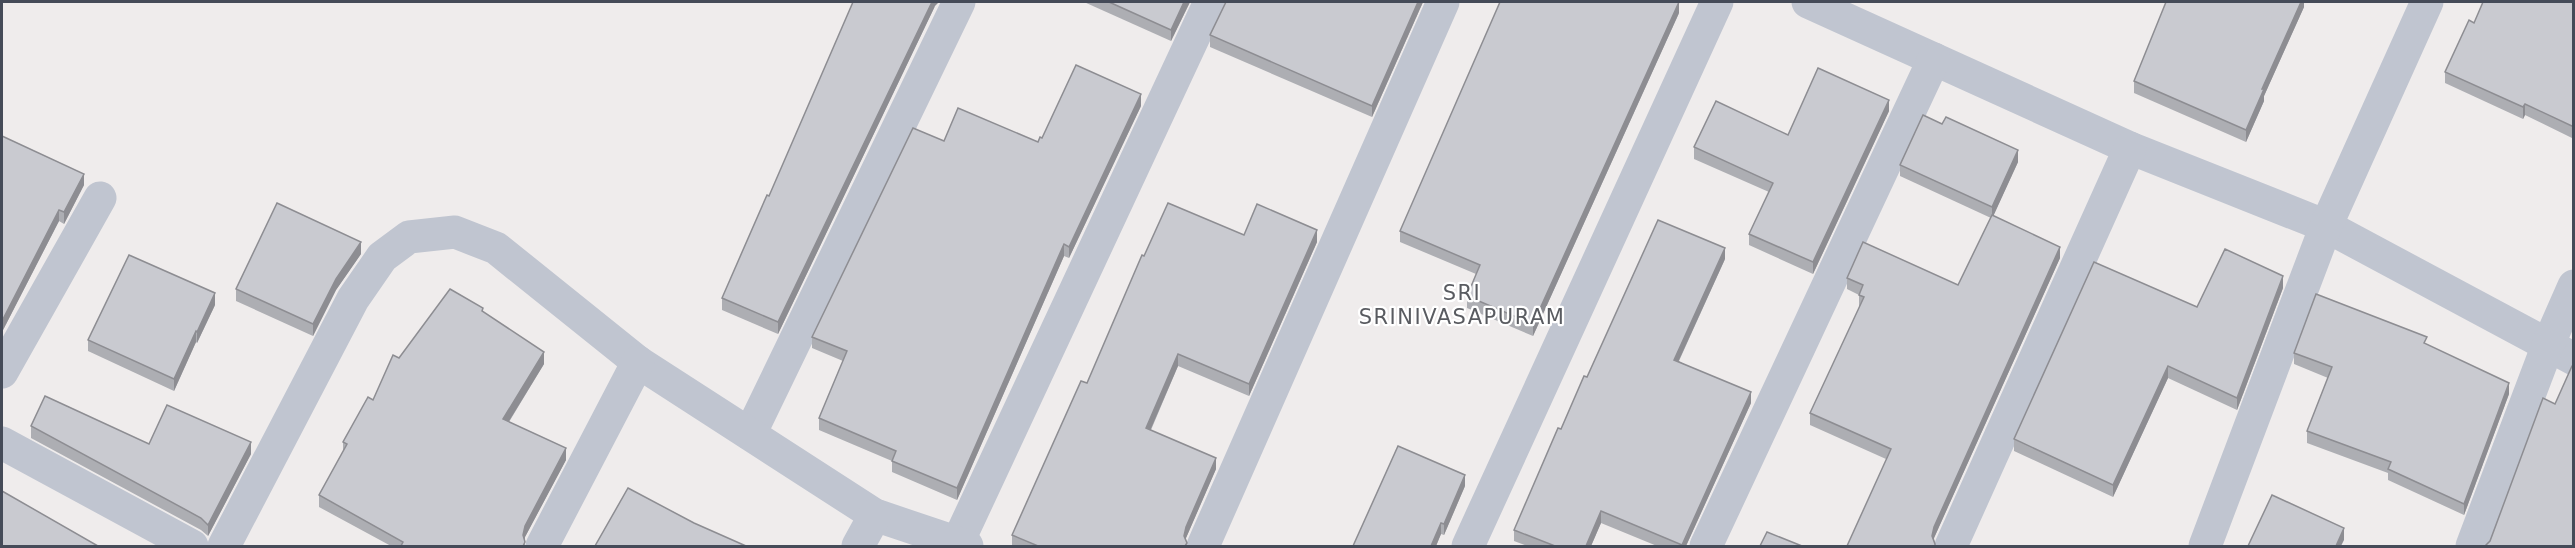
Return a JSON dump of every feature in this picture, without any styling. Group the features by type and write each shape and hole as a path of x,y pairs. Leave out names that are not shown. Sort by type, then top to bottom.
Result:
{"street":[{"path":"750,434 959,2"},
{"path":"224,546 353,299 382,257 409,237 455,232 495,248 638,363 875,515 963,544 1210,2"},
{"path":"1203,546 1443,2"},
{"path":"1468,546 1717,2"},
{"path":"1808,2 2130,148 2326,226 2561,352"},
{"path":"2205,546 2326,226 2427,2"},
{"path":"1706,546 1934,59"},
{"path":"1951,546 2130,148"},
{"path":"2,372 100,198"},
{"path":"2472,546 2561,352 2574,286"},
{"path":"542,546 638,363"},
{"path":"2,443 192,546"},
{"path":"858,546 875,515"}],"building":[{"path":"853,2 932,2 778,322 722,298"},
{"path":"1109,2 1184,2 1171,30"},
{"path":"1226,2 1418,2 1372,106 1210,35"},
{"path":"1500,2 1679,2 1533,324 1467,296 1480,265 1400,231"},
{"path":"2166,2 2301,2 2246,130 2134,81"},
{"path":"2483,2 2574,2 2574,127 2525,104 2523,107 2445,72 2469,20 2474,23"},
{"path":"1076,65 1141,94 1069,247 1064,244 957,488 892,461 896,451 819,418 847,351 812,337 913,128 944,141 958,108 1038,142 1040,137 1042,138"},
{"path":"1818,68 1889,100 1813,262 1749,234 1773,183 1694,147 1716,101 1788,135"},
{"path":"1923,115 1942,124 1946,117 2018,150 1992,207 1900,165"},
{"path":"2,136 84,174 64,212 59,210 2,321"},
{"path":"277,203 361,242 336,279 313,324 236,289"},
{"path":"1168,203 1244,235 1257,204 1317,230 1249,384 1178,354 1146,428 1216,458 1186,527 1184,536 1187,543 1185,546 1038,546 1012,535 1081,381 1087,383 1142,255 1144,256"},
{"path":"1992,215 2060,247 1934,527 1932,536 1935,546 1847,546 1891,449 1810,413 1864,297 1859,295 1863,285 1847,278 1863,242 1958,285"},
{"path":"1658,220 1725,248 1674,360 1751,392 1682,545 1601,511 1586,546 1555,546 1514,530 1558,428 1561,429 1584,376 1587,377"},
{"path":"2225,249 2283,276 2237,398 2168,366 2113,485 2014,439 2094,262 2197,307"},
{"path":"129,255 215,293 174,379 88,340"},
{"path":"450,289 483,308 482,311 544,352 503,419 566,448 525,526 523,546 401,546 403,542 319,495 347,444 343,442 368,397 373,400 393,355 399,358"},
{"path":"2316,294 2427,337 2424,343 2509,383 2464,504 2388,469 2391,462 2307,431 2332,367 2294,353"},
{"path":"2574,365 2574,546 2485,546 2490,541 2543,398 2555,404"},
{"path":"45,396 149,444 167,405 251,442 208,525 201,518 31,426"},
{"path":"1398,446 1465,475 1444,524 1441,523 1431,546 1353,546"},
{"path":"628,488 694,523 746,546 595,546"},
{"path":"2,491 98,546 2,546"},
{"path":"2272,495 2344,528 2336,546 2248,546"},
{"path":"1767,532 1802,546 1760,546"}],"district":[{"name":"SRI SRINIVASAPURAM","path":"1462,305"}]}
